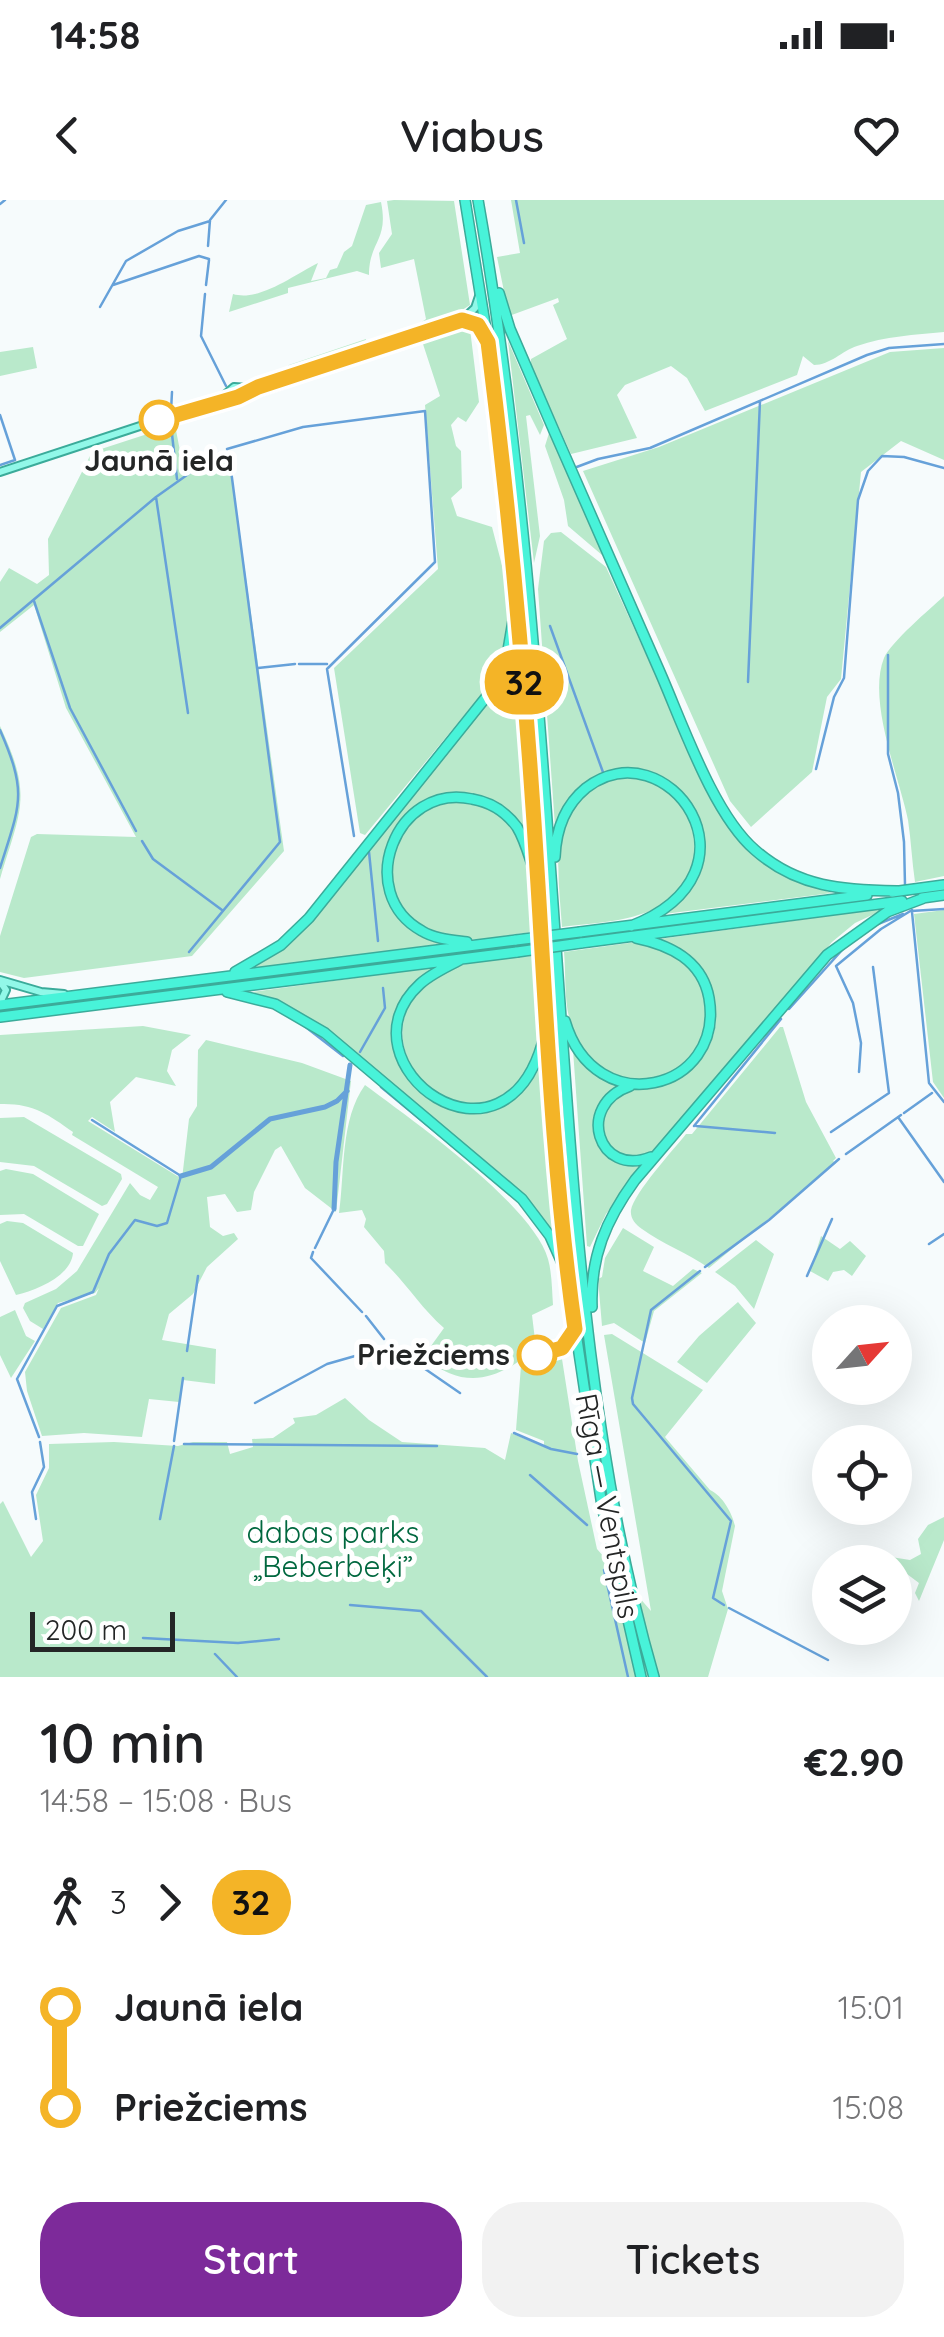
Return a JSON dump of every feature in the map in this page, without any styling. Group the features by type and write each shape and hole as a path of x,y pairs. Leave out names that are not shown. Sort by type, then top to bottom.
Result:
{"highway":[{"name":"Rīga — Ventspils","path":"466,200 488,342 518,592 546,1026 567,1273 602,1506 641,1677"},
{"name":"Rīga — Ventspils","path":"480,200 501,340 530,594 580,1251 614,1499 654,1677"},
{"path":"480,200 506,320 719,802 751,847 785,870 838,890 897,891"},
{"path":"226,976 281,945 308,918 473,716 498,677 508,650 518,592"},
{"path":"552,894 558,830 576,798 597,781 616,775 637,774 658,780 674,791 692,813 699,832 700,858 694,877 676,902 630,931"},
{"path":"479,944 423,932 394,902 386,880 387,856 393,838 406,820 440,800 465,797 487,803 510,819 518,830 538,884"},
{"path":"0,1017 517,952 581,938 944,885"},
{"path":"630,931 944,895"},
{"path":"598,1397 591,1292 596,1250 616,1206 828,955 887,912 924,898"},
{"path":"630,931 670,947 691,962 705,982 710,1011 707,1035 689,1064 670,1078 621,1089 604,1104 599,1116 600,1136 606,1148 624,1160 643,1160 658,1152"},
{"path":"0,1004 479,944 581,938"},
{"path":"466,957 422,982 403,1008 398,1029 400,1053 422,1090 459,1107 483,1107 503,1100 524,1084 536,1067 546,1026"},
{"path":"219,990 275,1004 325,1033 522,1198 550,1236 567,1273"},
{"path":"560,1003 574,1044 591,1066 615,1081 638,1084"}],"main road":[{"path":"0,472 462,320 475,308 480,292"},
{"path":"462,320 478,325 488,342"},
{"path":"0,981 40,992 70,994"},
{"path":"0,981 6,990 0,1004"}],"green space":[{"path":"511,200 944,200 944,332 868,343 820,364 814,365 803,356 797,375 705,411 687,378 671,366 625,385 617,395 637,438 571,454 531,366 531,359 567,339 553,305 559,302 558,298 509,316 497,257 520,253"},
{"path":"387,201 454,201 470,305 418,329 426,319 414,259 381,268 379,253 392,234"},
{"path":"381,202 381,233 369,275 357,271 288,288 288,293 229,312 233,294 265,291 318,263 311,281 326,278 352,246 366,205"},
{"path":"470,329 479,402 466,422 458,417 451,425 461,451 462,488 451,498 457,516 492,527 511,600 500,664 481,695 365,835 360,833 334,668 438,569 425,405 440,396 422,341"},
{"path":"366,339 365,348 289,372 285,369 289,365"},
{"path":"508,341 544,425 540,435 530,415 526,416 540,536 534,563"},
{"path":"33,347 37,368 0,376 0,352"},
{"path":"944,348 944,460 901,441 861,472 841,679 827,697 812,772 751,827 730,801 583,471 659,447 890,352"},
{"path":"175,425 185,477 212,457 222,456 230,463 284,851 192,956 24,978 0,972 0,936 31,837 136,837 66,708 34,605 0,632 0,582 9,568 37,584 49,575 48,539 92,452"},
{"path":"549,433 602,555 568,526 564,500 545,446"},
{"path":"561,532 606,567 698,768 765,863 793,880 832,893 664,914 694,882 704,848 697,816 678,790 650,774 618,772 585,788 555,826 538,589 544,541 551,533"},
{"path":"944,596 944,876 915,882 908,820 882,717 880,676 884,658 894,643"},
{"path":"514,642 528,838 516,823 484,799 460,793 439,795 403,819 383,857 382,878 394,905 441,944 248,969 278,950 486,704 504,672"},
{"path":"0,726 17,770 20,802 0,879"},
{"path":"621,777 658,786 684,810 696,843 687,879 674,898 648,912 620,920 562,927 559,858 567,816 579,799 596,786"},
{"path":"448,801 479,804 510,824 525,857 535,932 461,940 421,927 402,908 393,883 397,841 414,817"},
{"path":"887,908 855,923 832,942 657,1151 630,1156 619,1153 603,1138 603,1115 617,1096 676,1079 696,1064 709,1046 715,1026 715,1005 697,966 659,939"},
{"path":"944,910 944,1098 933,1082 914,914"},
{"path":"636,942 670,951 693,971 704,996 705,1023 697,1049 679,1069 652,1079 618,1077 594,1063 576,1039 567,1004 564,952"},
{"path":"537,955 541,1022 539,1049 531,1067 515,1084 487,1102 460,1104 434,1092 414,1071 404,1045 405,1016 421,990 465,964"},
{"path":"435,967 408,993 394,1026 397,1057 411,1082 435,1100 463,1110 493,1107 521,1092 543,1061 559,1242 536,1208 504,1176 316,1023 291,1007 253,992"},
{"path":"143,1026 191,1035 172,1050 167,1071 176,1086 136,1077 110,1102 115,1132 92,1117 88,1121 182,1179 189,1119 197,1106 198,1050 206,1040 302,1063 351,1081 336,1212 305,1188 281,1146 275,1150 254,1192 251,1210 237,1212 225,1194 207,1197 210,1227 223,1236 234,1233 238,1239 207,1267 193,1294 169,1314 162,1340 216,1349 215,1384 183,1380 179,1402 149,1399 142,1437 84,1433 42,1436 25,1372 61,1308 96,1295 99,1288 95,1293 58,1303 43,1329 30,1321 23,1308 25,1303 56,1289 77,1271 130,1183 150,1200 158,1187 72,1135 47,1115 21,1105 0,1104 0,1035"},
{"path":"780,1027 806,1102 836,1163 709,1268 642,1229 631,1216 631,1210 664,1160 686,1134 692,1134"},
{"path":"573,1050 591,1071 617,1085 598,1109 595,1121 599,1142 623,1162 645,1165 606,1214 590,1247 587,1246"},
{"path":"365,1085 496,1189 538,1237 548,1259 553,1305 532,1315 536,1348 508,1368 481,1378 467,1378 438,1368 423,1357 444,1328 385,1263 384,1251 364,1227 362,1210 339,1213 347,1130"},
{"path":"24,1117 121,1174 122,1179 107,1204 102,1206 34,1166 0,1162 0,1118"},
{"path":"0,1171 33,1174 99,1214 83,1246 24,1214 0,1215"},
{"path":"23,1223 73,1253 66,1269 43,1286 16,1295 0,1261 0,1224"},
{"path":"623,1228 654,1247 643,1271 673,1286 693,1269 702,1273 654,1311 645,1343 614,1323 602,1326 598,1279"},
{"path":"821,1236 840,1249 850,1241 866,1256 852,1276 844,1270 833,1272 828,1281 810,1271"},
{"path":"756,1240 774,1254 754,1309 735,1286 715,1272"},
{"path":"738,1302 756,1323 707,1383 677,1362 699,1336"},
{"path":"15,1310 26,1336 35,1341 11,1378 0,1355 0,1317"},
{"name":"dabas parks „Beberbeķi”","path":"612,1334 703,1390 665,1437 723,1501 735,1526 722,1591 728,1609 708,1677 0,1677 0,1504 3,1501 31,1557 43,1541 36,1495 49,1468 49,1444 114,1442 178,1446 227,1442 230,1454 253,1447 252,1439 273,1438 295,1423 293,1418 316,1415 345,1398 402,1442 485,1448 505,1460 511,1433 544,1447 544,1441 516,1430 521,1366 556,1355 562,1359 597,1549 651,1611 604,1335"},
{"path":"944,1517 944,1540 919,1601 915,1593 919,1583 912,1578 912,1559 921,1554 918,1539 928,1525"}],"waterway":[{"path":"0,204 5,200"},
{"path":"208,246 210,220 226,200"},
{"path":"516,200 524,243"},
{"path":"100,307 126,261 178,231 210,221"},
{"path":"113,285 199,256 209,259"},
{"path":"206,285 209,260"},
{"path":"205,294 201,336 226,386"},
{"path":"400,347 465,326"},
{"path":"574,468 650,448 867,355 889,348 944,344"},
{"path":"202,415 284,388"},
{"path":"171,411 172,392"},
{"path":"748,682 760,401"},
{"path":"227,449 303,427 425,411 435,562 327,669 354,836"},
{"path":"0,415 15,460 0,465"},
{"path":"177,479 171,425 193,418"},
{"path":"0,628 156,497 218,453"},
{"path":"816,769 834,697 844,678 858,500 868,471 882,456 904,457 944,468"},
{"path":"189,952 280,842 230,463"},
{"path":"156,497 188,713"},
{"path":"34,601 70,708 136,831"},
{"path":"550,626 604,775"},
{"path":"888,655 888,754 898,793 905,885"},
{"path":"258,668 295,664"},
{"path":"299,664 327,664"},
{"path":"0,730 18,785 16,813 0,868"},
{"path":"142,841 153,859 222,910"},
{"path":"369,852 378,941"},
{"path":"911,911 944,909"},
{"path":"859,1072 861,1043 853,1003 836,966 881,929 912,910"},
{"path":"912,912 929,1083 944,1102"},
{"path":"878,924 903,914"},
{"path":"789,1009 843,949"},
{"path":"831,1132 889,1093 873,967"},
{"path":"360,1052 385,1008 383,988"},
{"path":"694,1126 781,1019"},
{"path":"303,1025 343,1056"},
{"path":"334,1209 336,1162 350,1065"},
{"path":"381,1087 456,1149"},
{"path":"181,1176 211,1167 270,1119 325,1107 347,1091"},
{"path":"904,1113 932,1093"},
{"path":"846,1154 901,1115"},
{"path":"898,1117 944,1182"},
{"path":"39,1437 17,1379 57,1306 93,1292 109,1254 135,1220 157,1226 167,1223 181,1176 92,1120"},
{"path":"696,1126 775,1133"},
{"path":"705,1267 769,1220 839,1159"},
{"path":"315,1248 334,1209"},
{"path":"807,1276 832,1219"},
{"path":"929,1244 944,1234"},
{"path":"313,1252 311,1258 362,1312"},
{"path":"700,1271 651,1310 632,1398 731,1521 713,1598 724,1605"},
{"path":"187,1351 198,1276"},
{"path":"366,1316 384,1339"},
{"path":"255,1403 327,1364 390,1346 408,1358"},
{"path":"415,1362 460,1393"},
{"path":"174,1441 183,1378"},
{"path":"514,1433 551,1449 577,1454"},
{"path":"36,1519 32,1492 44,1467 40,1442"},
{"path":"184,1444 437,1446"},
{"path":"160,1519 174,1446"},
{"path":"530,1475 587,1525"},
{"path":"604,1570 628,1677"},
{"path":"350,1605 421,1611 487,1677"},
{"path":"729,1608 828,1660"},
{"path":"143,1638 238,1643 279,1639"},
{"path":"215,1654 237,1677"}],"bus line":[{"name":"32","path":"159,420 462,320 478,325 488,342 518,592 546,1026 575,1329 568,1344 537,1355"}],"place":[{"name":"Jaunā iela","path":"159,420"},
{"name":"Priežciems","path":"537,1355"}]}
